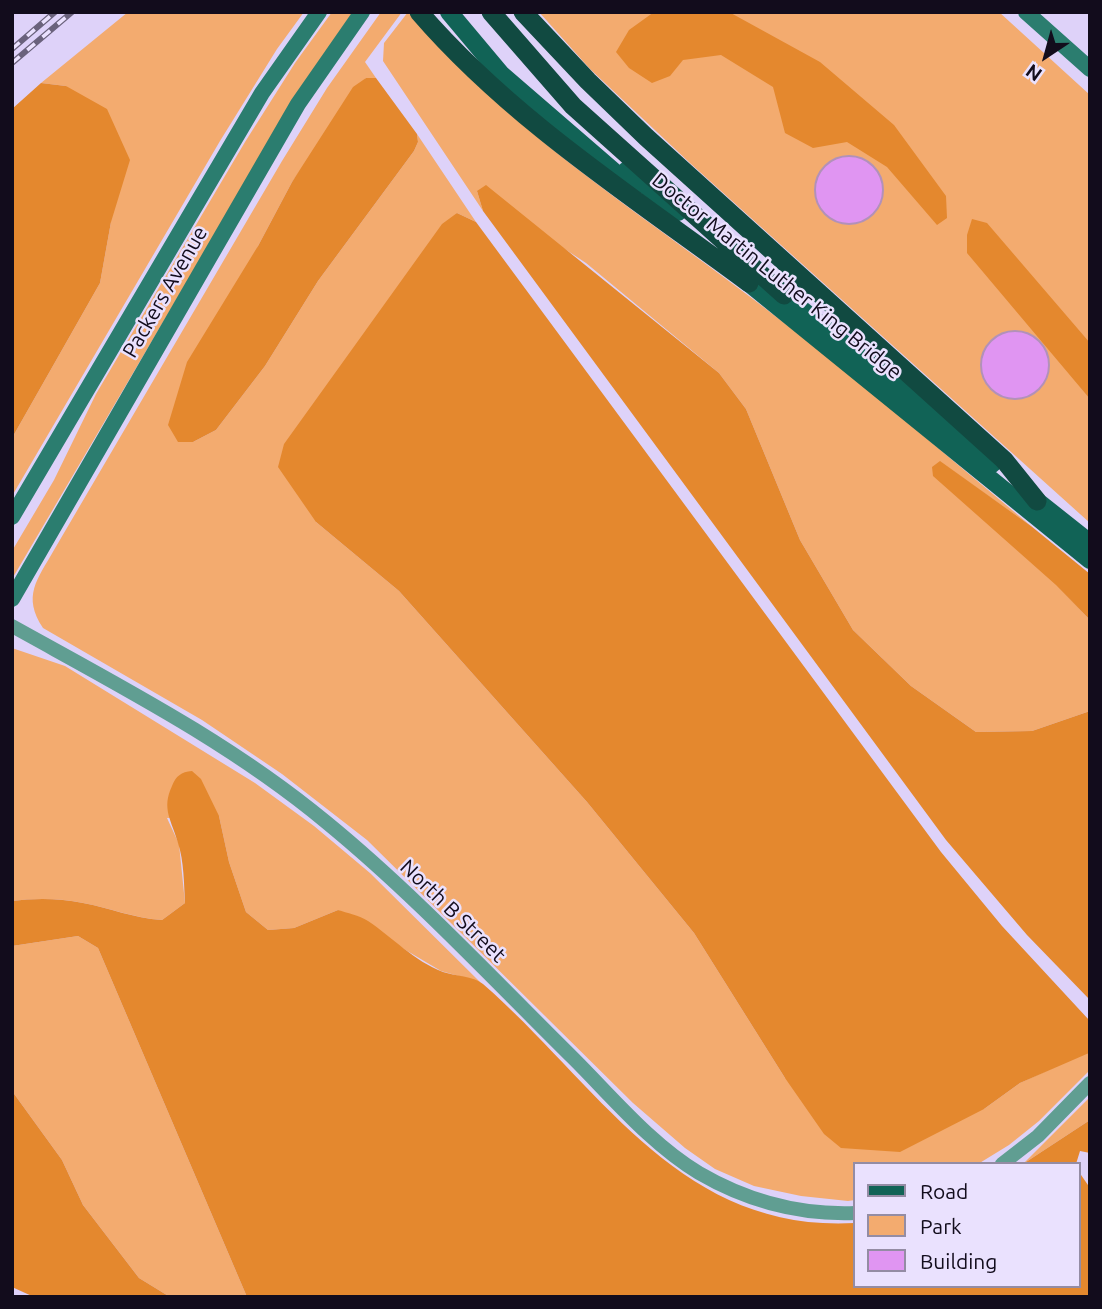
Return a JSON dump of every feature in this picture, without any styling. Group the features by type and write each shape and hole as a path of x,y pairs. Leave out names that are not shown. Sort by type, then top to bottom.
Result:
{"highway":[{"path":"419,12 438,34 540,126 749,283"},
{"path":"491,12 573,106 785,295"},
{"path":"523,12 646,137 1004,460 1037,501"}],"main road":[{"name":"Packers Avenue","path":"12,517 262,93 319,12"},
{"name":"Packers Avenue","path":"12,599 298,103 362,12"},
{"path":"1026,12 1090,69"},
{"name":"Doctor Martin Luther King Bridge","path":"455,14 556,111 1090,543"},
{"name":"Doctor Martin Luther King Bridge","path":"455,14 483,54 531,102 1090,560"}],"street":[{"name":"North B Street","path":"12,626 191,727 287,791 326,821 404,892 648,1133 696,1171 723,1186 776,1206 804,1211 853,1213"},
{"path":"1005,1162 1038,1136 1090,1083"}],"green space":[{"path":"128,12 304,12 277,49 220,141 12,496 12,438 100,283 111,222 66,86 41,83"},
{"path":"332,12 353,12 300,89 12,579 12,551 54,480 96,394 245,142 295,63"},
{"path":"381,12 402,12 365,62 376,78 366,78 292,182 258,246 193,442 216,430 265,366 318,281 414,151 418,142 417,134 476,222 457,213 316,522 399,591 587,802 694,933 785,1078 984,1109 1020,1083 1090,1051 1090,1070 1039,1121 1009,1145 981,1162 853,1162 853,1200 848,1201 801,1196 754,1186 715,1169 685,1148 633,1103 367,840 282,774 202,720 43,628 33,607 34,588 42,570 327,88"},
{"path":"408,12 446,54 528,130 788,326 1031,526 940,462 1090,620 1090,711 1032,731 976,732 911,686 853,630 800,540 746,409 719,373 586,263 477,191 483,211 383,61 384,43"},
{"path":"539,12 999,12 1090,95 1090,523 691,164 590,69"},
{"path":"12,648 65,666 255,783 314,826 370,873 480,982 441,971 338,910 294,928 268,930 246,912 229,862 219,816 167,818 179,844 185,903 162,920 66,900 12,901"},
{"path":"78,936 98,948 247,1297 170,1297 139,1278 83,1205 62,1160 12,1091 12,946"},
{"path":"1090,1097 1090,1120 1025,1162"}],"shaded area":[{"path":"654,12 729,12 820,62 894,125 946,196 947,218 937,225 887,167 847,142 813,148 785,133 773,87 721,55 683,60 670,76 652,83 629,68 616,52 629,30"},
{"path":"366,78 376,78 417,134 418,142 414,151 318,281 265,366 216,430 193,442 178,442 168,425 187,362 258,246 292,182 353,87"},
{"path":"41,83 66,86 107,109 130,160 111,222 100,283 12,438 12,109"},
{"path":"486,185 719,373 746,409 800,540 853,630 911,686 976,732 1032,731 1090,711 1090,1000 1027,935 946,840 483,211 477,191"},
{"path":"457,213 476,222 941,852 1002,926 1089,1020 1089,1053 1020,1083 984,1109 900,1152 841,1148 824,1134 785,1078 694,933 587,802 399,591 316,522 278,467 284,444 442,224"},
{"path":"972,219 987,223 1090,343 1090,399 967,253 967,235"},
{"path":"940,461 1031,526 1090,574 1090,620 1056,585 933,476 932,467"},
{"path":"192,771 201,779 219,816 229,862 246,912 268,930 294,928 338,910 368,921 432,967 479,981 647,1146 691,1179 739,1204 793,1220 853,1223 853,1288 1081,1288 1081,1175 1090,1188 1090,1297 247,1297 98,948 78,936 12,946 12,901 65,900 162,920 185,903 181,857 167,808 172,786 182,774"},
{"path":"12,1091 62,1160 83,1205 139,1278 170,1297 34,1297 12,1287"},
{"path":"1090,1120 1090,1153 1080,1151 1077,1162 1026,1162"}],"building":[{"path":"849,156 862,159 873,166 880,177 883,190 880,203 873,214 862,221 849,224 836,221 825,214 818,203 815,190 818,177 825,166 836,159"},
{"path":"1015,331 1028,334 1039,341 1046,352 1049,365 1046,378 1039,389 1028,396 1015,399 1002,396 991,389 984,378 981,365 984,352 991,341 1002,334"}],"railway":[{"path":"12,49 55,12"},
{"path":"12,63 72,12"}]}
